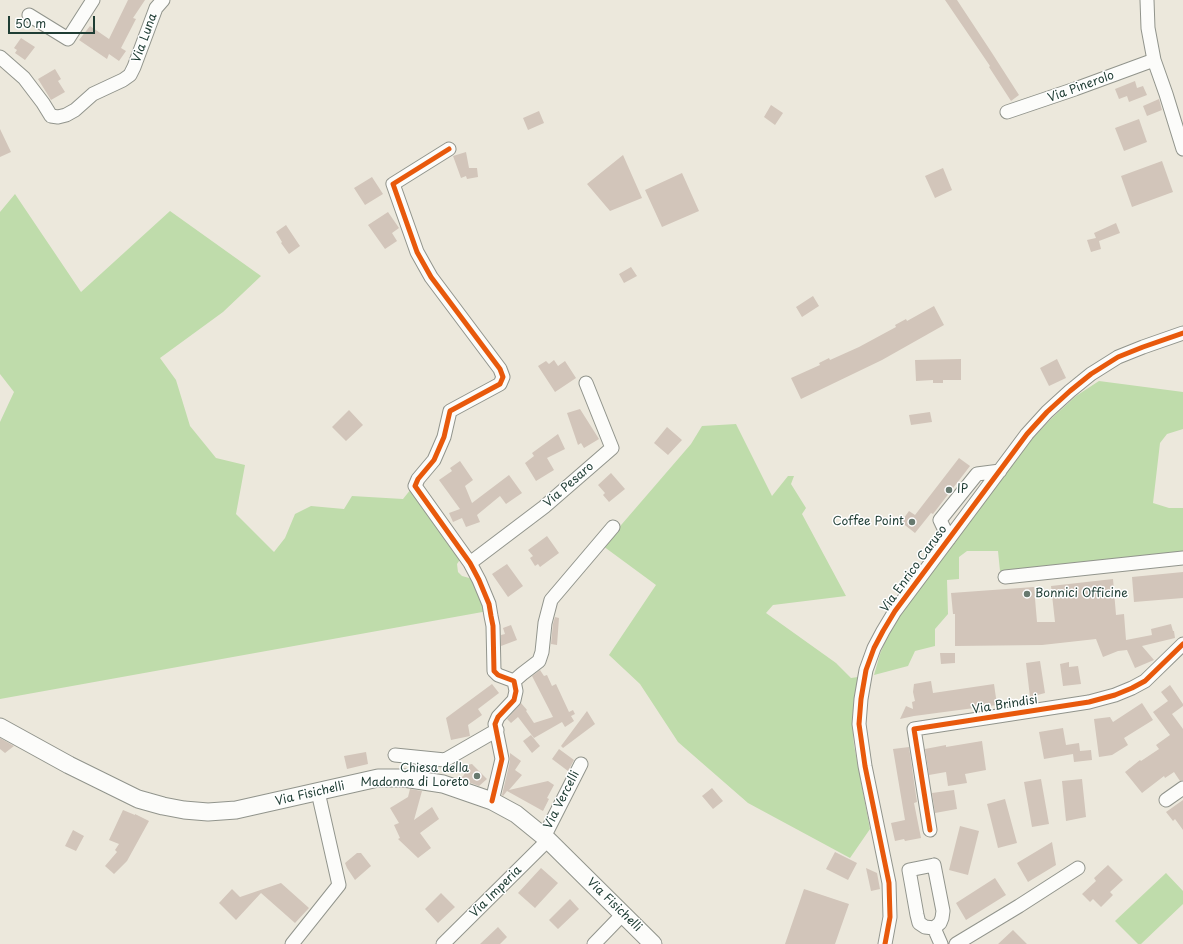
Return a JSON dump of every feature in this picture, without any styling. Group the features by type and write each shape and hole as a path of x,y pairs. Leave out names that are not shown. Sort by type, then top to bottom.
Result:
{"main road":[{"name":"Via Fisichelli","path":"0,727 69,765 131,796 163,806 184,810 208,812 236,810 378,778 404,778 443,784 492,801 516,814 546,838 623,914 645,941"}],"street":[{"path":"29,15 68,39 94,0"},
{"name":"Via Luna","path":"0,57 24,78 51,116 58,117 66,115 75,110 93,94 123,80 130,75 156,8 163,0"},
{"path":"1147,0 1148,28 1154,60 1183,149"},
{"name":"Via Pinerolo","path":"1007,112 1154,60"},
{"path":"449,150 393,184 410,234 430,277 500,369 503,377 500,384 450,411 444,437 434,460 418,478 416,486 470,564 479,580 492,616 494,671 498,675 514,681"},
{"name":"Via Enrico Caruso","path":"885,944 890,916 889,883 865,766 860,724 861,699 866,670 874,648 895,611 1027,434 1047,412 1091,374 1118,357 1183,333"},
{"name":"Via Pesaro","path":"470,564 544,507 612,448 586,383"},
{"path":"949,539 940,520 977,474 1000,471"},
{"path":"514,681 539,662 542,652 545,623 551,600 613,527"},
{"path":"1005,577 1183,558"},
{"name":"Via Brindisi","path":"930,830 914,729 1089,702 1115,695 1145,681 1183,644"},
{"path":"492,801 502,759 495,724 498,717 514,700 516,691 514,681"},
{"path":"395,755 445,760 497,730"},
{"name":"Via Vercelli","path":"546,838 581,764"},
{"path":"1166,800 1183,788"},
{"path":"292,944 339,885 318,792"},
{"name":"Via Imperia","path":"443,944 546,838"},
{"path":"956,944 1078,868"},
{"path":"594,944 623,914"},
{"path":"934,928 941,944"}],"green space":[{"path":"15,194 81,292 170,211 261,276 223,312 160,358 176,380 190,426 216,458 245,465 236,514 274,552 285,538 295,514 311,506 344,509 352,496 403,499 411,489 461,558 457,564 458,572 462,576 473,579 488,611 0,699 0,422 14,392 0,374 0,212"},
{"path":"1099,381 1183,392 1183,429 1167,434 1160,443 1153,503 1169,508 1183,508 1183,552 1000,571 998,551 967,551 959,557 959,579 947,580 948,614 935,629 935,646 915,651 908,666 874,675 880,654 889,633 905,608 1032,439 1076,396"},
{"path":"736,424 772,496 788,476 794,476 791,484 806,508 802,514 846,596 773,605 766,613 836,663 851,678 858,677 852,722 854,745 870,829 850,858 748,803 678,742 640,684 609,655 656,585 603,546 691,444 702,426"},
{"path":"1166,873 1183,891 1183,904 1141,944 1138,944 1115,921"}],"building":[{"path":"128,0 145,0 133,18 136,19 121,48 126,51 119,61 109,54 107,59 79,40 90,26 109,39"},
{"path":"945,0 957,0 992,53 1019,95 1011,101 989,67 990,66"},
{"path":"21,38 35,47 25,60 15,53 17,50 14,48"},
{"path":"55,69 61,79 58,81 65,92 51,100 38,79"},
{"path":"1135,81 1137,88 1143,86 1147,95 1129,102 1127,96 1119,99 1115,89"},
{"path":"1159,99 1162,110 1147,116 1143,106"},
{"path":"771,105 783,113 775,125 764,117"},
{"path":"539,111 544,123 528,130 523,118"},
{"path":"1139,119 1147,142 1124,151 1115,128"},
{"path":"0,129 11,152 0,157"},
{"path":"466,152 469,168 477,168 478,177 467,179 466,176 461,178 453,156"},
{"path":"623,155 642,198 610,211 587,184"},
{"path":"1162,161 1173,192 1132,207 1121,176"},
{"path":"943,168 952,190 935,198 925,176"},
{"path":"682,173 699,211 662,227 645,190"},
{"path":"372,177 383,194 365,205 354,188"},
{"path":"388,212 399,228 392,233 397,241 385,249 368,225"},
{"path":"1116,223 1120,233 1099,241 1101,249 1091,252 1087,240 1096,238 1094,233"},
{"path":"286,225 300,246 289,254 281,243 282,242 276,232"},
{"path":"631,267 637,276 624,283 619,274"},
{"path":"813,296 819,306 802,317 796,307"},
{"path":"934,306 944,325 882,360 801,399 791,378 820,365 819,363 829,358 830,360 859,347 896,327 895,325 906,319 907,321"},
{"path":"961,359 961,380 943,380 943,383 933,383 933,380 916,381 915,360"},
{"path":"1057,359 1066,378 1049,386 1040,368"},
{"path":"554,360 558,366 565,361 576,378 555,392 538,366 546,361 549,364"},
{"path":"580,409 599,439 584,448 581,443 578,445 567,413"},
{"path":"349,410 363,425 346,441 332,427"},
{"path":"930,412 932,422 911,425 909,415"},
{"path":"667,427 682,440 668,455 654,443"},
{"path":"558,434 565,449 547,458 554,470 536,481 525,463 534,456 532,453"},
{"path":"959,458 970,466 933,514 931,513 915,533 901,522 909,511 915,515"},
{"path":"460,461 473,480 465,486 472,503 509,475 522,493 506,504 500,496 477,515 480,522 466,527 462,518 453,522 449,513 460,509 439,480 452,471 450,468"},
{"path":"611,473 625,489 609,502 603,495 605,493 598,485"},
{"path":"547,536 559,553 540,567 538,564 535,566 530,558 533,556 528,550"},
{"path":"507,564 523,586 508,597 492,574"},
{"path":"1183,572 1183,598 1134,602 1132,577"},
{"path":"1113,579 1116,615 1124,614 1126,640 1152,635 1151,629 1171,624 1175,638 1142,646 1154,660 1135,668 1127,650 1118,651 1103,657 1096,639 1042,645 955,646 955,614 953,614 951,593 1034,587 1037,622 1055,622 1051,586"},
{"path":"555,617 559,618 557,645 551,644"},
{"path":"511,625 517,640 501,646 501,635 505,634 503,628"},
{"path":"940,653 955,653 955,663 941,664"},
{"path":"1040,661 1045,693 1030,697 1026,663"},
{"path":"1069,662 1069,667 1078,666 1081,684 1063,686 1060,664"},
{"path":"540,670 544,676 547,675 552,686 556,684 569,712 573,710 575,714 571,716 574,721 565,727 562,722 534,738 518,717 511,723 507,719 521,703 527,710 526,711 534,723 553,717 532,676"},
{"path":"931,681 933,693 994,684 997,705 900,719 906,706 913,709 912,702 915,701 913,692 914,684"},
{"path":"492,684 499,693 478,709 482,715 468,725 470,736 451,740 446,718"},
{"path":"1170,685 1183,704 1183,706 1172,714 1183,729 1183,780 1180,781 1174,772 1165,778 1164,776 1142,793 1125,772 1140,760 1141,761 1159,749 1156,745 1170,735 1153,712 1168,701 1161,692"},
{"path":"1142,703 1153,720 1124,738 1128,745 1112,755 1099,757 1094,719 1110,717 1113,722"},
{"path":"587,711 595,724 563,748 561,746"},
{"path":"1063,728 1066,745 1079,743 1080,751 1091,750 1092,760 1074,762 1073,754 1044,759 1039,732"},
{"path":"531,735 540,746 532,753 523,741"},
{"path":"0,738 14,746 5,753 0,749"},
{"path":"982,741 986,770 965,774 967,783 948,786 946,772 929,775 925,749"},
{"path":"909,747 917,802 914,803 921,838 895,841 891,823 905,820 893,749"},
{"path":"559,749 574,760 568,771 552,759"},
{"path":"366,752 368,764 347,769 344,756"},
{"path":"510,753 521,761 515,770 522,775 509,790 548,781 554,785 547,798 549,799 543,811 507,791 503,796 502,795 510,761"},
{"name":"Chiesa della Madonna di Loreto","path":"472,764 487,779 479,786 460,779 464,775 467,765"},
{"path":"1041,779 1049,824 1032,827 1024,782"},
{"path":"1082,779 1086,817 1066,821 1062,781"},
{"path":"712,788 723,801 713,809 702,796"},
{"path":"410,789 422,791 414,820 432,807 439,819 420,833 431,848 418,858 398,839 400,838 394,825 399,823 390,808 408,797"},
{"path":"954,790 957,809 935,813 932,793"},
{"path":"1005,799 1017,843 998,848 987,804"},
{"path":"1183,800 1183,830 1175,819 1173,821 1166,812"},
{"path":"123,810 149,821 127,861 114,874 105,866 117,852 115,850 119,844 109,840"},
{"path":"960,826 979,831 968,875 949,870"},
{"path":"73,830 84,836 76,851 65,846"},
{"path":"1052,842 1056,865 1028,882 1017,863"},
{"path":"835,852 857,863 848,880 826,869"},
{"path":"357,853 361,853 371,866 355,880 345,863"},
{"path":"1108,865 1123,880 1110,892 1113,895 1101,907 1093,899 1090,902 1082,894 1096,881 1094,878"},
{"path":"541,868 558,883 535,908 518,893"},
{"path":"866,868 877,873 880,889 871,891"},
{"path":"995,878 1006,895 966,920 956,903"},
{"path":"281,883 309,908 295,923 261,893 236,920 219,903 232,889 240,897"},
{"path":"804,889 849,904 835,944 785,944"},
{"path":"441,893 455,907 438,923 425,909"},
{"path":"570,899 579,909 558,929 549,920"},
{"path":"498,927 507,937 500,944 480,944"},
{"path":"1013,930 1027,944 998,944"}],"cycle path":[{"path":"449,149 393,184 417,252 431,277 500,369 503,377 500,384 450,411 444,437 434,460 418,479 415,486 470,563 479,580 489,604 493,626 494,671 498,675 514,681 516,691 514,700 498,717 495,724 502,759 492,801"},
{"path":"885,944 890,917 889,883 865,766 859,724 861,699 866,670 874,648 895,611 1027,434 1047,412 1091,374 1118,357 1183,333"},
{"path":"930,830 914,729 1089,702 1115,695 1145,681 1183,644"}],"place":[{"name":"IP","path":"949,490"},
{"name":"Coffee Point","path":"912,522"},
{"name":"Bonnici Officine","path":"1027,594"},
{"name":"Chiesa della Madonna di Loreto","path":"477,776"}]}
